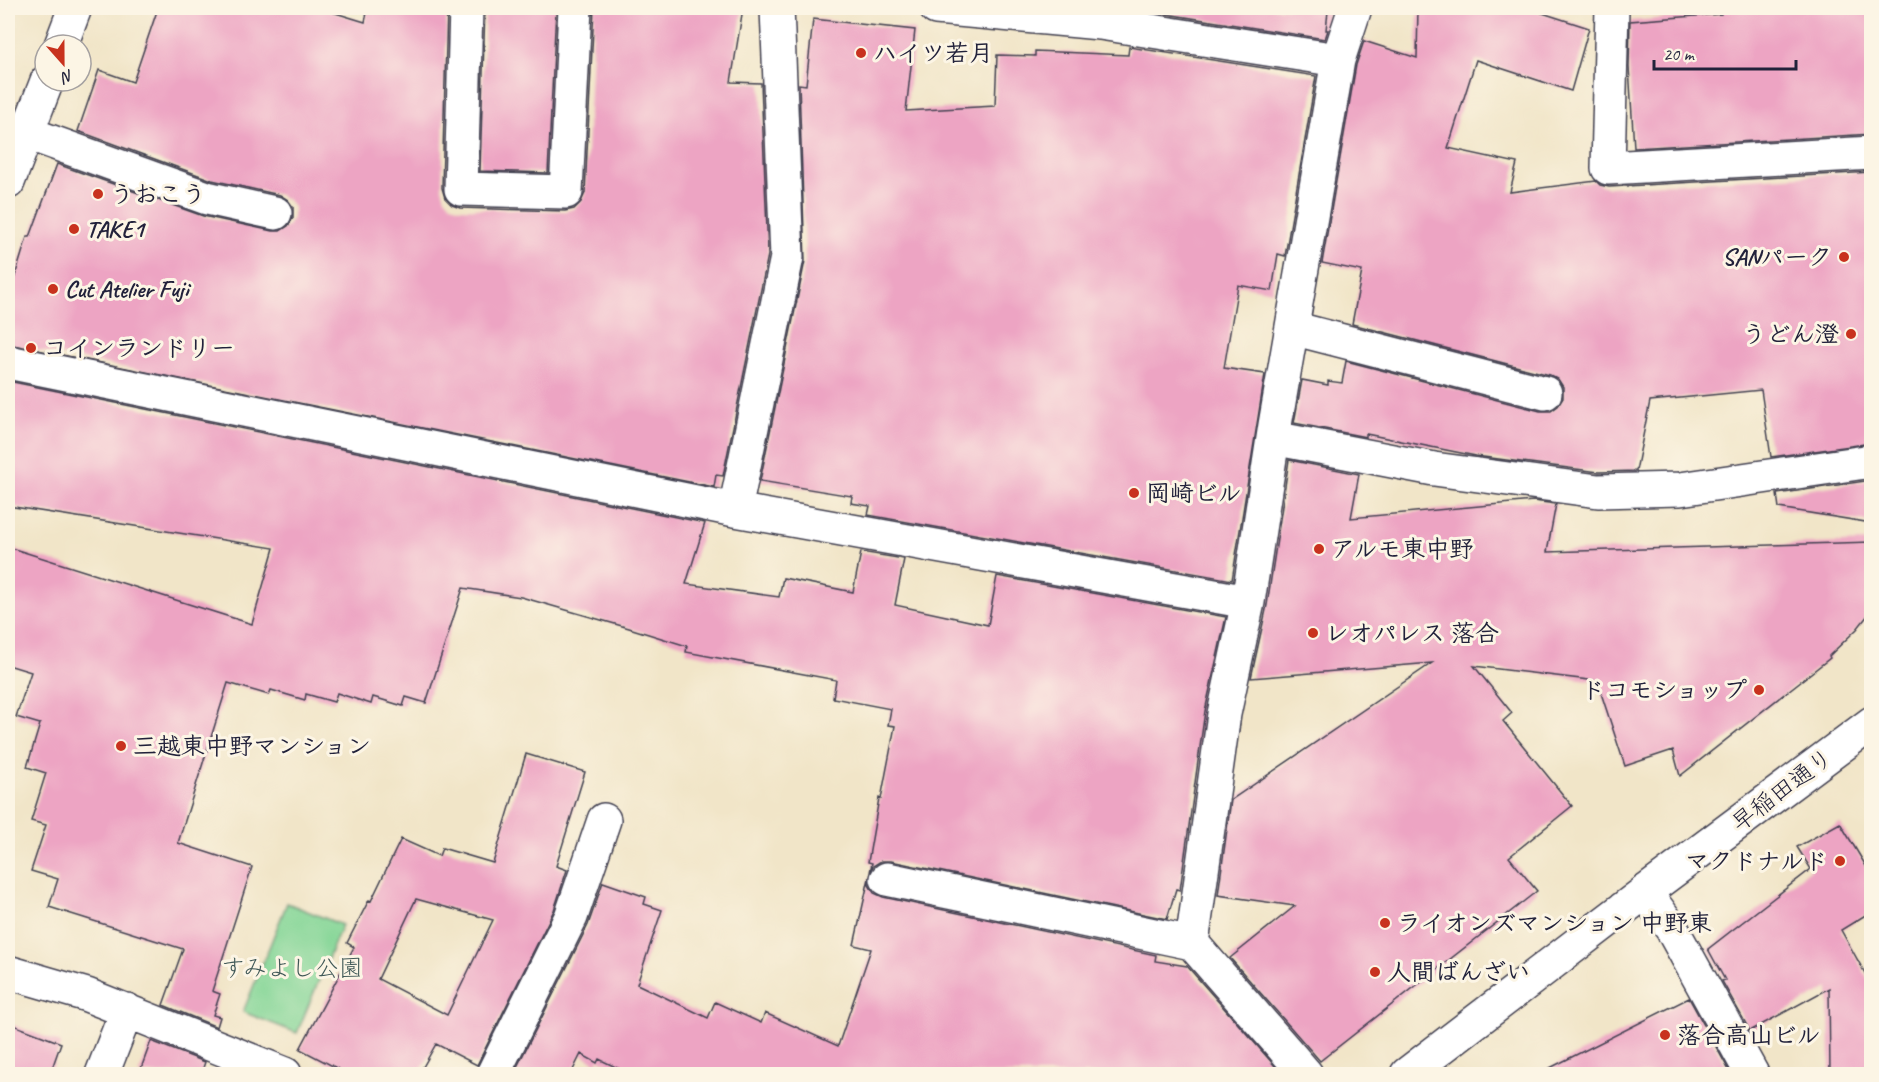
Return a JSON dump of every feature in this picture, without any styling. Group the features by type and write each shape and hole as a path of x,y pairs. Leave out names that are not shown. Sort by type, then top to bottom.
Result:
{"street":[{"path":"66,33 75,8"},
{"path":"466,8 461,189 566,192 575,8"},
{"path":"735,510 787,257 777,8"},
{"path":"936,8 1102,15 1338,60"},
{"path":"1192,944 1224,714 1248,602 1273,438 1338,60 1355,8"},
{"path":"1612,8 1608,168 1872,153"},
{"path":"8,182 42,93"},
{"path":"27,133 207,198 275,213"},
{"path":"1292,328 1545,393"},
{"path":"8,362 735,510 1248,602"},
{"path":"1273,438 1434,469 1598,491 1680,489 1872,461"},
{"name":"早稲田通り","path":"1407,1074 1645,892 1872,723"},
{"path":"493,1074 571,917 604,819"},
{"path":"886,879 1192,944 1306,1074"},
{"path":"1645,892 1672,929 1752,1074"},
{"path":"8,972 87,995 285,1074"},
{"path":"102,1074 127,1010"}],"green space":[{"name":"すみよし公園","path":"287,903 342,925 297,1033 243,1012"}],"building":[{"path":"158,8 319,8 365,22 368,8 447,8 442,188 445,198 452,205 460,208 565,211 574,209 581,202 585,193 594,8 743,8 731,82 761,83 768,255 723,476 716,475 714,487 8,344 8,299 27,237 30,237 57,164 203,216 272,231 280,231 288,226 293,218 293,207 280,195 212,180 78,131 93,93 99,70 133,82"},
{"path":"485,8 556,8 548,173 480,171"},
{"path":"1135,8 1302,8 1328,11 1326,30 1328,30 1325,39"},
{"path":"1418,8 1527,8 1589,28 1571,91 1476,60 1448,148 1517,163 1510,192 1596,181 1600,185 1609,187 1872,172 1872,443 1771,457 1761,390 1650,401 1636,471 1599,472 1476,456 1366,434 1366,437 1294,423 1302,380 1328,385 1328,381 1342,383 1346,361 1540,411 1551,411 1563,398 1563,387 1558,379 1550,375 1352,324 1362,271 1322,263 1356,65 1364,41 1417,58"},
{"path":"1721,8 1872,8 1872,134 1634,148 1629,67 1630,21 1721,14"},
{"path":"813,19 915,30 906,111 995,106 997,55 1035,56 1035,51 1128,55 1129,47 1316,76 1285,256 1278,254 1272,291 1238,285 1224,368 1265,374 1232,580 868,515 870,506 851,503 852,496 760,481 805,261 799,84 806,85"},
{"path":"8,381 705,523 686,584 779,597 783,578 853,592 861,552 904,559 895,605 988,625 997,576 1226,617 1205,711 1180,890 1176,889 1167,919 891,861 881,861 873,866 870,872 872,863 868,862 895,726 888,725 891,709 833,698 836,680 686,652 687,646 521,597 463,588 426,703 406,697 403,706 373,697 371,704 337,693 334,702 306,694 305,700 271,690 269,695 228,683 178,843 252,867 212,991 220,994 213,1015 220,1017 217,1027 163,1005 183,949 49,907 58,879 31,871 46,825 31,821 46,773 27,767 40,724 16,717 31,672 8,665 8,547 252,624 274,548 8,506"},
{"path":"1289,460 1359,474 1351,518 1533,501 1556,504 1547,552 1872,542 1872,610 1857,629 1829,656 1830,658 1680,776 1673,750 1625,766 1597,681 1474,666 1512,713 1503,721 1572,806 1509,857 1537,891 1320,1061 1230,958 1295,906 1218,895 1231,800 1432,663 1251,678 1267,605"},
{"path":"1872,480 1872,523 1779,508 1777,494"},
{"path":"526,754 585,772 556,866 567,870 554,910 477,1065 436,1044 419,1074 348,1074 300,1049 354,947 347,943 369,900 371,901 401,839 439,856 442,848 493,863","holes":["416,899 493,920 447,1015 378,979"]},
{"path":"1840,823 1872,876 1872,911 1841,930 1872,986 1872,1074 1830,1074 1829,988 1750,1031 1722,981 1725,980 1708,949 1811,869 1797,847"},
{"path":"869,878 869,885 874,893 883,897 1156,955 1155,961 1187,966 1282,1074 630,1074 599,1059 597,1063 581,1054 571,1074 523,1074 515,1071 588,925 603,882 646,897 644,904 662,910 637,984 708,1018 715,1002 761,1023 765,1013 838,1046 871,949 854,945"},
{"name":"落合高山ビル","path":"1689,998 1731,1074 1538,1074"},
{"path":"8,1023 61,1043 50,1074 8,1074"},
{"path":"151,1041 205,1062 201,1074 139,1074"}],"place":[{"name":"ハイツ若月","path":"861,53"},
{"name":"うおこう","path":"98,194"},
{"name":"TAKE1","path":"74,229"},
{"name":"SANパーク","path":"1844,257"},
{"name":"Cut Atelier Fuji","path":"53,289"},
{"name":"うどん澄","path":"1851,334"},
{"name":"コインランドリー","path":"31,348"},
{"name":"岡崎ビル","path":"1134,493"},
{"name":"アルモ東中野","path":"1319,549"},
{"name":"レオパレス 落合","path":"1313,633"},
{"name":"ドコモショップ","path":"1759,690"},
{"name":"三越東中野マンション","path":"121,746"},
{"name":"マクドナルド","path":"1840,861"},
{"name":"ライオンズマンション 中野東","path":"1385,923"},
{"name":"人間ばんざい","path":"1375,972"},
{"name":"落合高山ビル","path":"1665,1035"}]}
